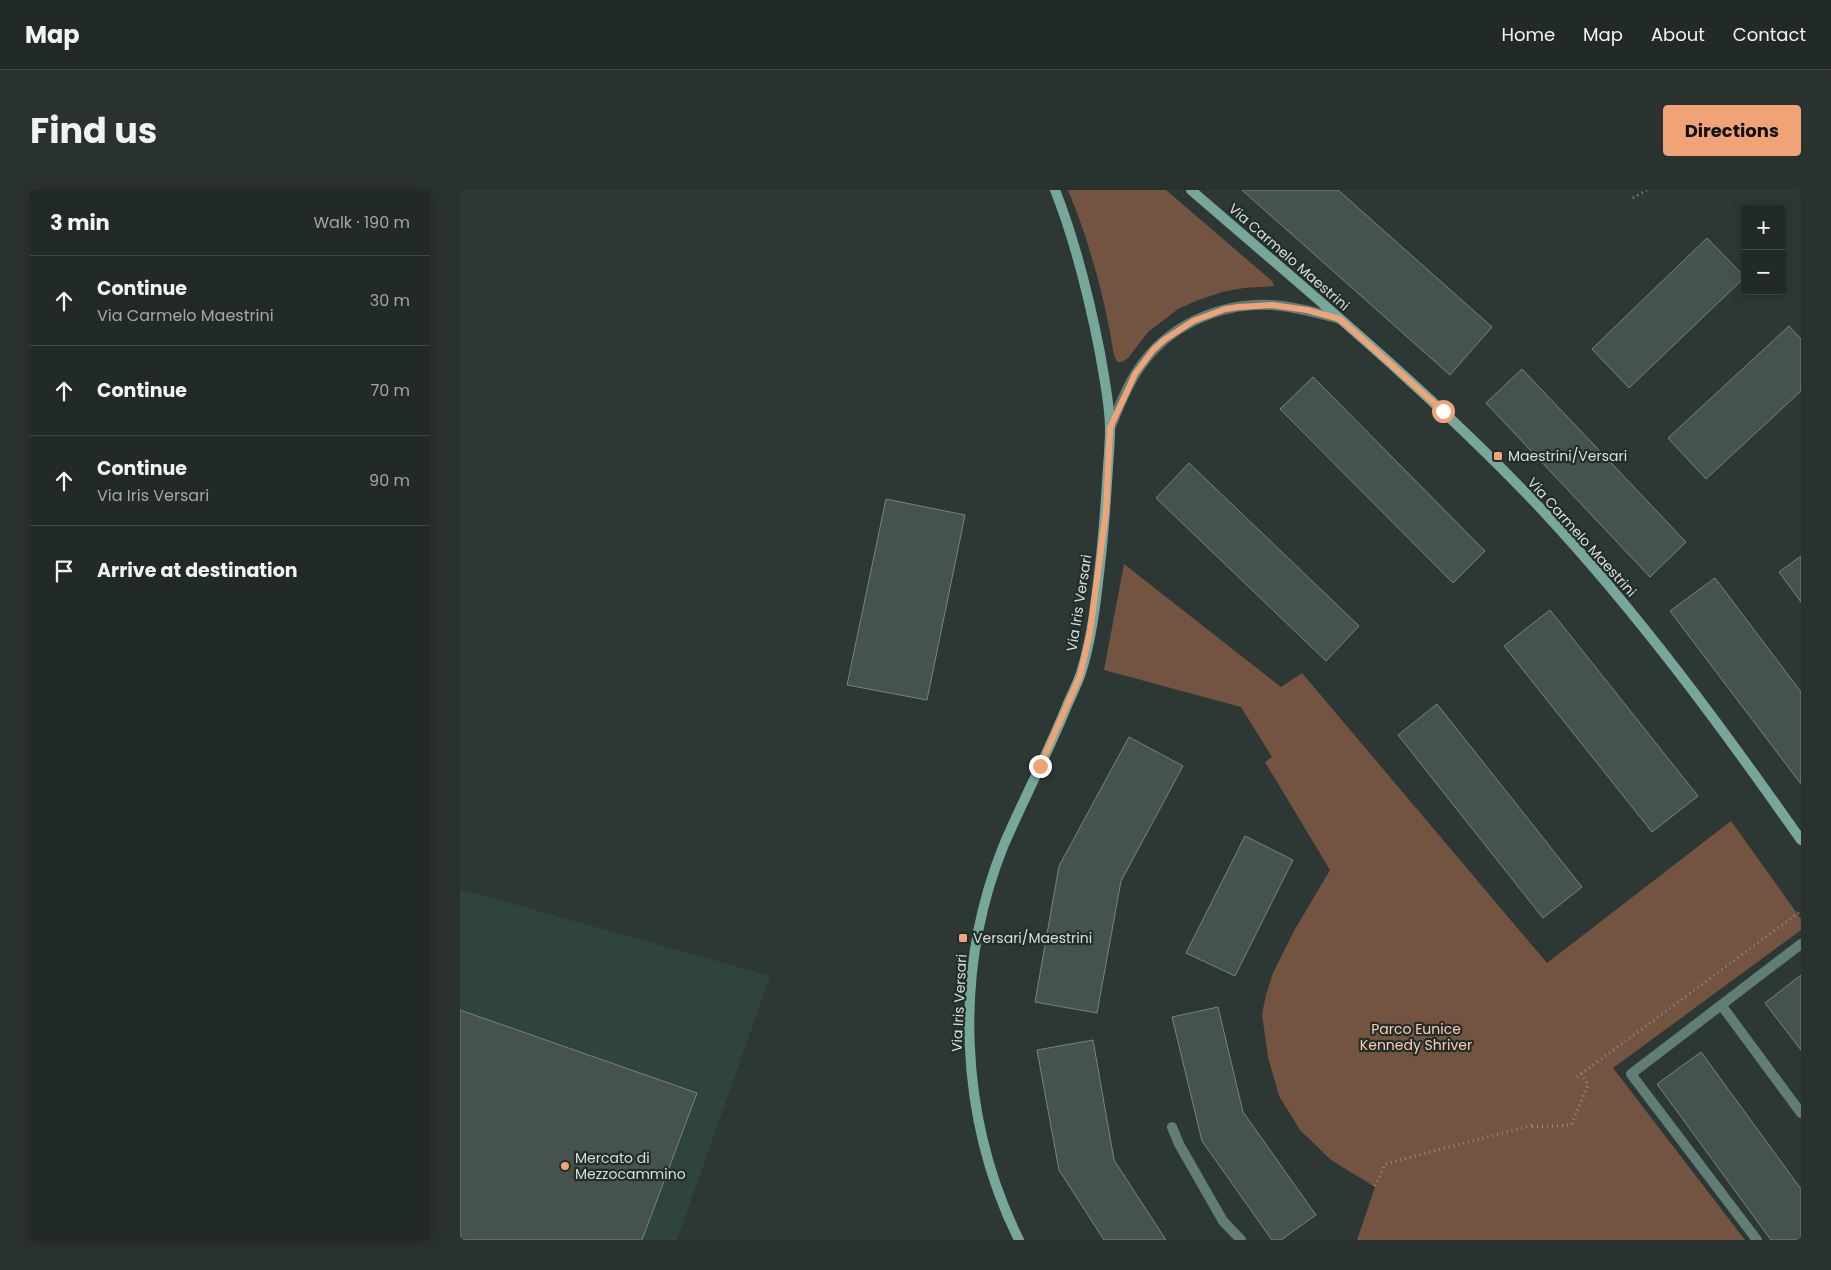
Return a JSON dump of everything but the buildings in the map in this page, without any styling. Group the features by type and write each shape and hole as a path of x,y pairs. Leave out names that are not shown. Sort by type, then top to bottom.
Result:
{"street":[{"name":"Via Iris Versari","path":"1019,1240 1003,1206 993,1178 985,1150 976,1103 971,1071 970,1044 973,968 980,920 994,872 1004,845 1080,676 1085,658 1102,548 1110,428 1102,367 1089,298 1072,236 1055,190"},
{"name":"Via Carmelo Maestrini","path":"1191,190 1443,411 1534,502 1579,551 1677,671 1754,773 1801,840"},
{"path":"1110,428 1135,374 1164,340 1193,321 1225,309 1257,305 1289,307 1340,319"},
{"path":"1757,1240 1631,1074 1801,944"},
{"path":"1722,1006 1801,1113"},
{"path":"1172,1127 1179,1144 1223,1221 1241,1240"}],"path":[{"path":"1633,198 1647,190"},
{"path":"1576,1077 1801,911"},
{"path":"1524,1128 1571,1125 1588,1085 1581,1073"},
{"path":"1375,1186 1385,1164 1533,1125"}],"shaded area":[{"path":"460,889 770,976 677,1240 460,1240"}],"green space":[{"path":"1068,190 1166,190 1272,281 1274,286 1222,292 1178,309 1148,332 1128,358 1122,362 1117,362 1096,271"},
{"name":"Parco Eunice Kennedy Shriver","path":"1124,564 1281,687 1302,673 1547,963 1731,821 1801,919 1801,930 1613,1068 1745,1240 1357,1240 1375,1187 1331,1160 1300,1130 1279,1096 1268,1057 1262,1014 1273,973 1294,931 1330,870 1265,762 1272,757 1241,707 1104,670"}],"place":[{"name":"Maestrini/Versari","path":"1498,456"},
{"name":"Versari/Maestrini","path":"963,938"},
{"name":"Mercato di Mezzocammino","path":"565,1166"}],"route":[{"path":"1040,766 1080,676 1085,658 1098,586 1106,511 1110,428 1135,374 1153,350 1164,340 1193,321 1210,313 1225,309 1272,305 1307,310 1340,319 1443,411"}]}
